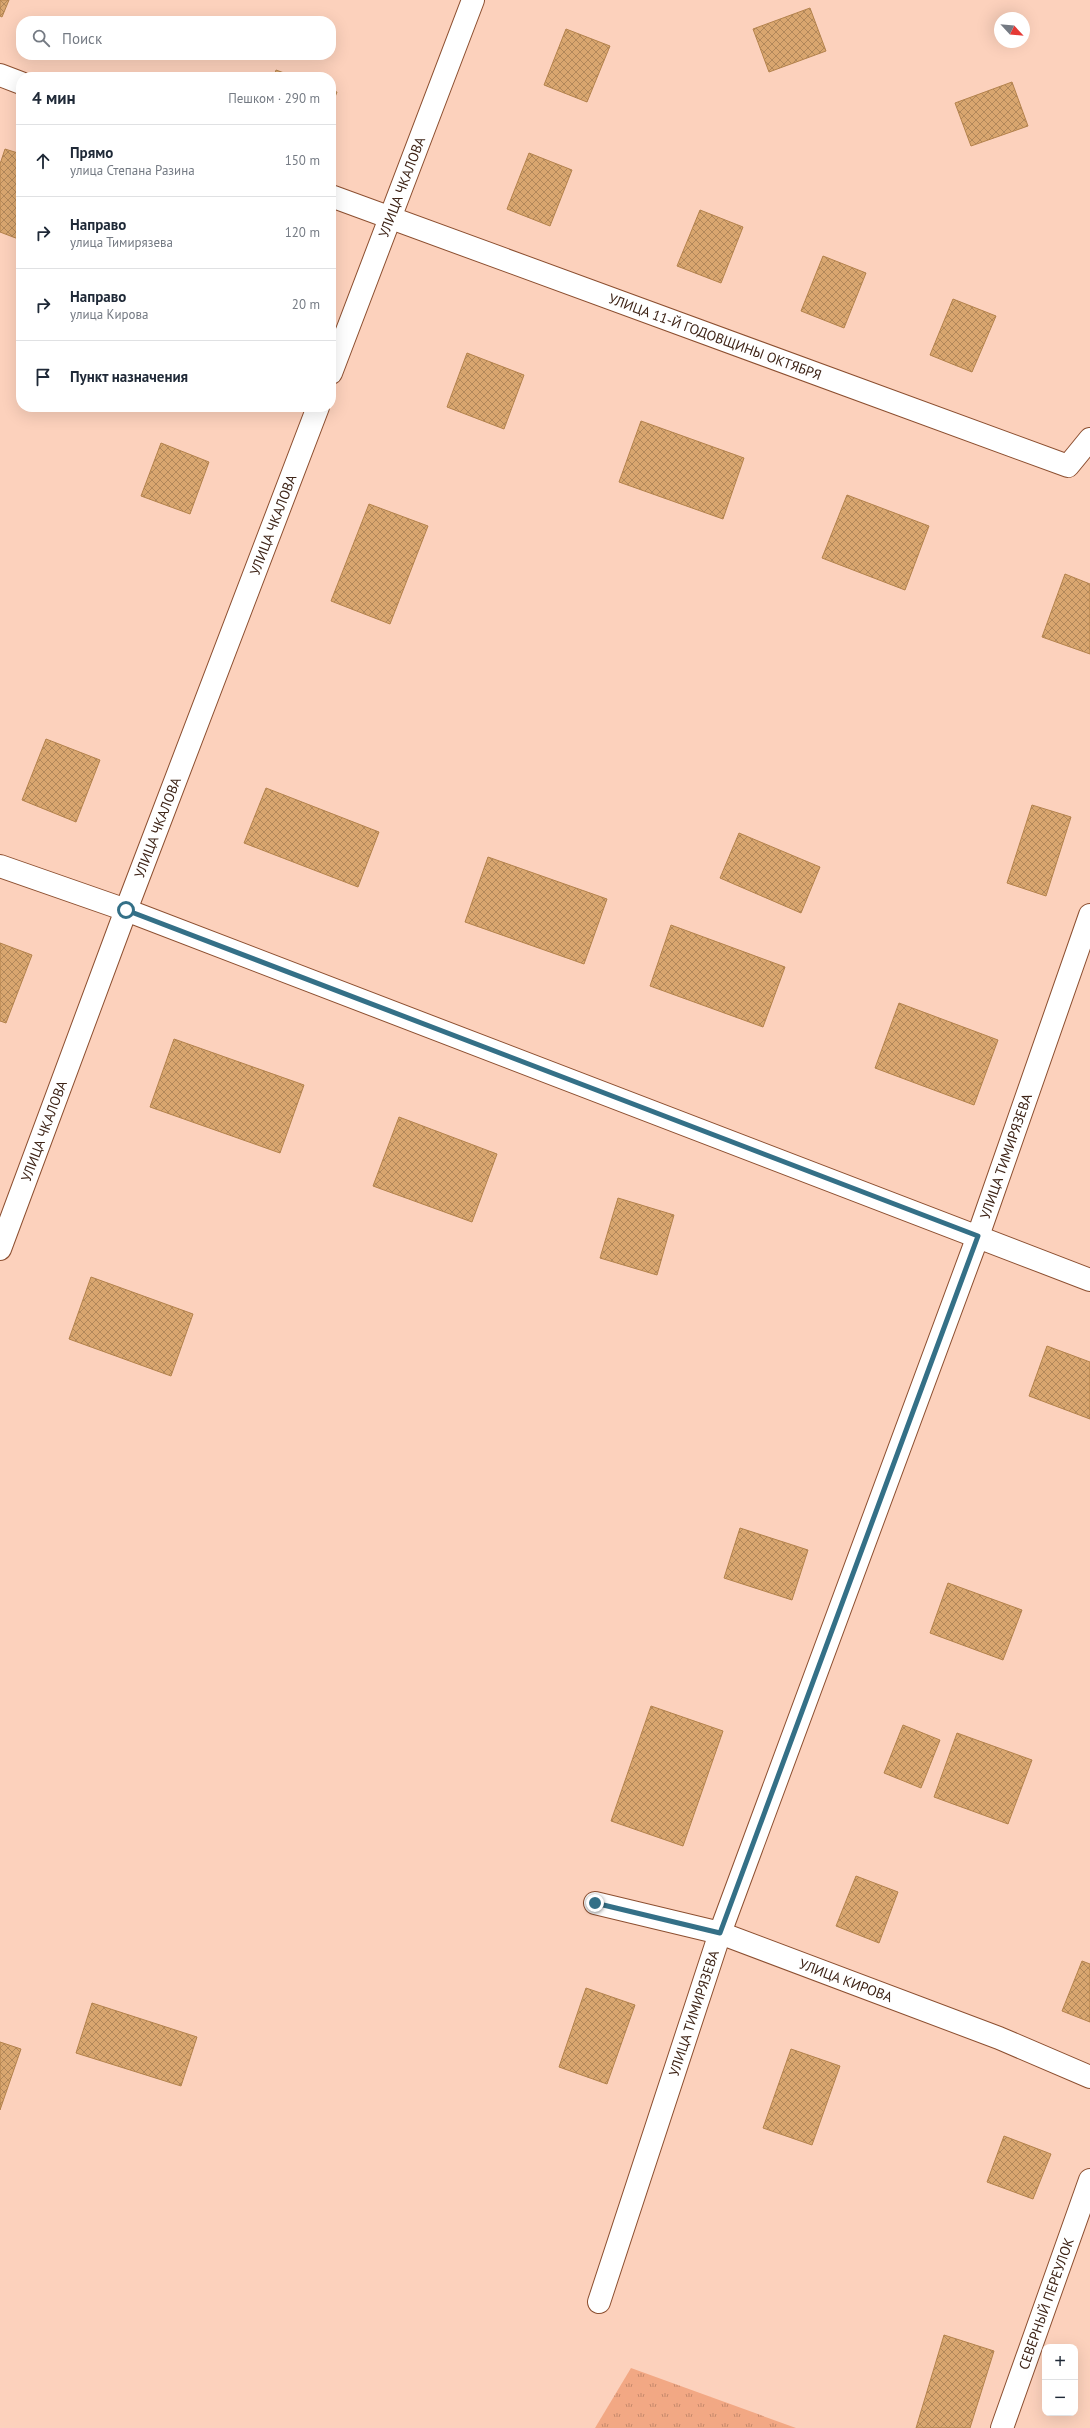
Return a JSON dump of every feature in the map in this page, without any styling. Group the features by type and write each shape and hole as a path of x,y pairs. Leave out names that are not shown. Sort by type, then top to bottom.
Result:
{"street":[{"name":"УЛИЦА ЧКАЛОВА","path":"336,361 473,0"},
{"path":"0,75 16,81"},
{"name":"УЛИЦА 11-Й ГОДОВЩИНЫ ОКТЯБРЯ","path":"336,198 1068,466 1090,439"},
{"name":"УЛИЦА ЧКАЛОВА","path":"0,1249 126,910 316,412"},
{"path":"0,866 126,910 1090,1280"},
{"name":"УЛИЦА ТИМИРЯЗЕВА","path":"599,2302 720,1933 978,1236 1090,915"},
{"name":"УЛИЦА КИРОВА","path":"595,1903 720,1933 998,2038 1090,2076"},
{"name":"СЕВЕРНЫЙ ПЕРЕУЛОК","path":"1002,2428 1090,2180"}],"green space":[{"path":"631,2368 796,2428 595,2428"}],"building":[{"path":"0,0 9,0 2,17 0,16"},
{"path":"810,8 826,51 769,72 753,29"},
{"path":"566,29 610,46 587,102 544,85"},
{"path":"1012,82 1028,126 971,146 955,103"},
{"path":"5,149 16,152 16,238 0,232 0,164"},
{"path":"529,153 572,170 550,226 507,209"},
{"path":"700,210 743,227 721,283 677,266"},
{"path":"823,256 866,273 844,328 801,311"},
{"path":"953,299 996,316 972,372 930,355"},
{"path":"467,353 524,375 504,429 447,407"},
{"path":"641,421 744,458 723,519 619,482"},
{"path":"161,443 209,462 190,514 141,496"},
{"path":"847,495 929,526 905,590 822,558"},
{"path":"369,504 428,526 390,624 331,601"},
{"path":"1065,574 1090,584 1090,654 1042,637"},
{"path":"46,739 100,760 76,822 22,800"},
{"path":"266,788 379,832 358,887 244,843"},
{"path":"1032,805 1071,817 1046,896 1007,883"},
{"path":"739,833 820,867 801,913 720,878"},
{"path":"488,857 607,899 584,964 465,922"},
{"path":"671,925 785,967 763,1027 650,986"},
{"path":"0,943 32,955 6,1023 0,1021"},
{"path":"899,1003 998,1040 974,1105 875,1068"},
{"path":"174,1039 304,1085 280,1153 150,1107"},
{"path":"399,1117 497,1154 472,1222 373,1186"},
{"path":"618,1198 674,1215 657,1275 600,1258"},
{"path":"91,1277 193,1314 171,1376 69,1339"},
{"path":"1047,1346 1090,1362 1090,1419 1029,1396"},
{"path":"740,1528 808,1550 792,1600 724,1578"},
{"path":"948,1583 1022,1610 1003,1660 930,1633"},
{"path":"651,1706 723,1731 683,1846 611,1821"},
{"path":"903,1725 940,1740 921,1788 884,1773"},
{"path":"957,1733 1032,1760 1008,1824 934,1797"},
{"path":"856,1876 898,1892 879,1943 836,1926"},
{"path":"1082,1961 1090,1964 1090,2022 1062,2011"},
{"path":"586,1988 635,2005 607,2084 559,2067"},
{"path":"92,2003 197,2037 181,2086 76,2053"},
{"path":"0,2042 21,2049 0,2110"},
{"path":"791,2049 840,2066 812,2145 763,2128"},
{"path":"1004,2136 1051,2154 1033,2199 987,2182"},
{"path":"944,2335 994,2351 970,2428 916,2428"}],"route":[{"path":"126,910 978,1236 720,1933 595,1903"}]}
